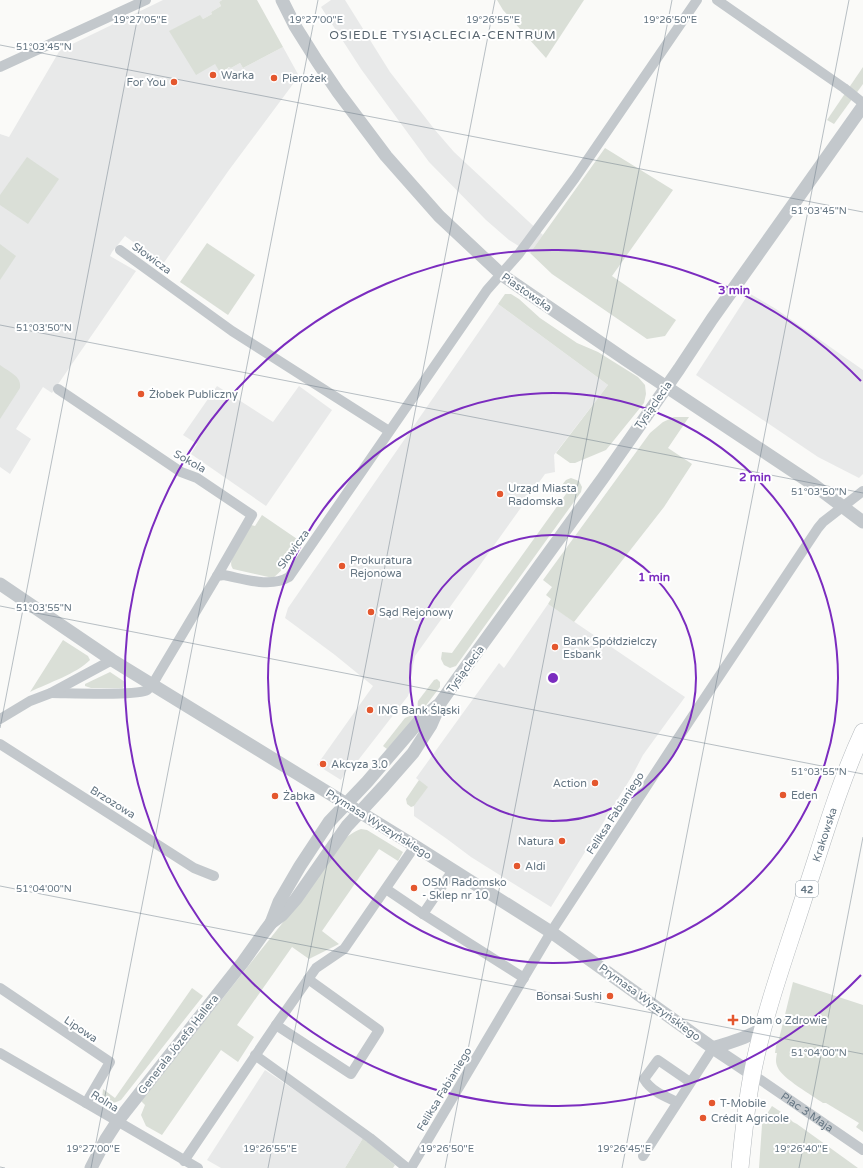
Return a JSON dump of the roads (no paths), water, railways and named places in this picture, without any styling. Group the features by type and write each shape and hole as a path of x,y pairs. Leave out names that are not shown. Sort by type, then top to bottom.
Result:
{"main road":[{"name":"Krakowska","path":"764,1027 828,825 848,767 863,732"},
{"name":"42","path":"740,1168 746,1109 752,1074 764,1027"}],"street":[{"path":"0,67 146,0"},
{"name":"Piastowska","path":"282,0 317,61 338,92 386,156 439,216 502,275 666,387 814,485 863,522"},
{"name":"Słowicza","path":"217,576 224,575 275,583 289,577 487,290 502,275 518,255 575,178 697,0"},
{"path":"717,0 844,88 863,105"},
{"name":"Tysiąclecia","path":"345,804 422,718 440,702 602,478 863,105"},
{"name":"Słowicza","path":"120,250 232,331 389,431"},
{"name":"Sokola","path":"58,389 181,472 197,478 252,515 217,576"},
{"name":"Feliksa Fabianiego","path":"411,1168 552,932 694,714 818,528 823,522 844,508 863,491"},
{"name":"Piastowska","path":"844,508 863,533"},
{"path":"51,694 131,693 146,691 152,684 217,576"},
{"name":"Prymasa Wyszyńskiego","path":"0,584 112,660 552,932 713,1048 752,1074"},
{"path":"0,719 30,701 51,694 112,660"},
{"name":"Tysiąclecia","path":"359,812 413,753 431,725 440,702"},
{"name":"Brzozowa","path":"0,744 194,868 214,876"},
{"name":"Generała Józefa Hallera","path":"91,1168 106,1139 117,1122 243,962 271,923 279,902 300,866 329,822 345,804"},
{"name":"Generała Józefa Hallera","path":"271,923 282,915 296,899 339,836 359,812"},
{"path":"184,1161 255,1055 316,968 344,949 415,846"},
{"path":"422,914 453,870"},
{"path":"386,889 422,914 524,978"},
{"path":"276,1025 351,1074 379,1030 308,979"},
{"name":"Lipowa","path":"0,988 110,1062 86,1103"},
{"path":"643,1156 676,1102 713,1048 740,1040 764,1027"},
{"name":"Rolna","path":"0,1053 198,1168"},
{"path":"255,1055 370,1138 407,1168"},
{"path":"676,1102 648,1086 644,1079 658,1060 690,1082"},
{"name":"Plac 3 Maja","path":"752,1074 863,1150"}],"place":[{"name":"Warka","path":"213,75"},
{"name":"Pierożek","path":"274,78"},
{"name":"For You","path":"174,82"},
{"name":"Żłobek Publiczny","path":"141,394"},
{"name":"Urząd Miasta Radomska","path":"500,494"},
{"name":"Prokuratura Rejonowa","path":"342,566"},
{"name":"Sąd Rejonowy","path":"371,612"},
{"name":"Bank Spółdzielczy Esbank","path":"555,647"},
{"name":"ING Bank Śląski","path":"370,710"},
{"name":"Akcyza 3.0","path":"323,764"},
{"name":"Action","path":"595,783"},
{"name":"Eden","path":"783,795"},
{"name":"Żabka","path":"275,796"},
{"name":"Natura","path":"562,841"},
{"name":"Aldi","path":"517,866"},
{"name":"OSM Radomsko - Sklep nr 10","path":"414,888"},
{"name":"Bonsai Sushi","path":"610,996"},
{"name":"Dbam o Zdrowie","path":"733,1020"},
{"name":"T-Mobile","path":"712,1103"},
{"name":"Crédit Agricole","path":"703,1118"}],"district":[{"name":"OSIEDLE TYSIĄCLECIA-CENTRUM","path":"443,35"}]}
